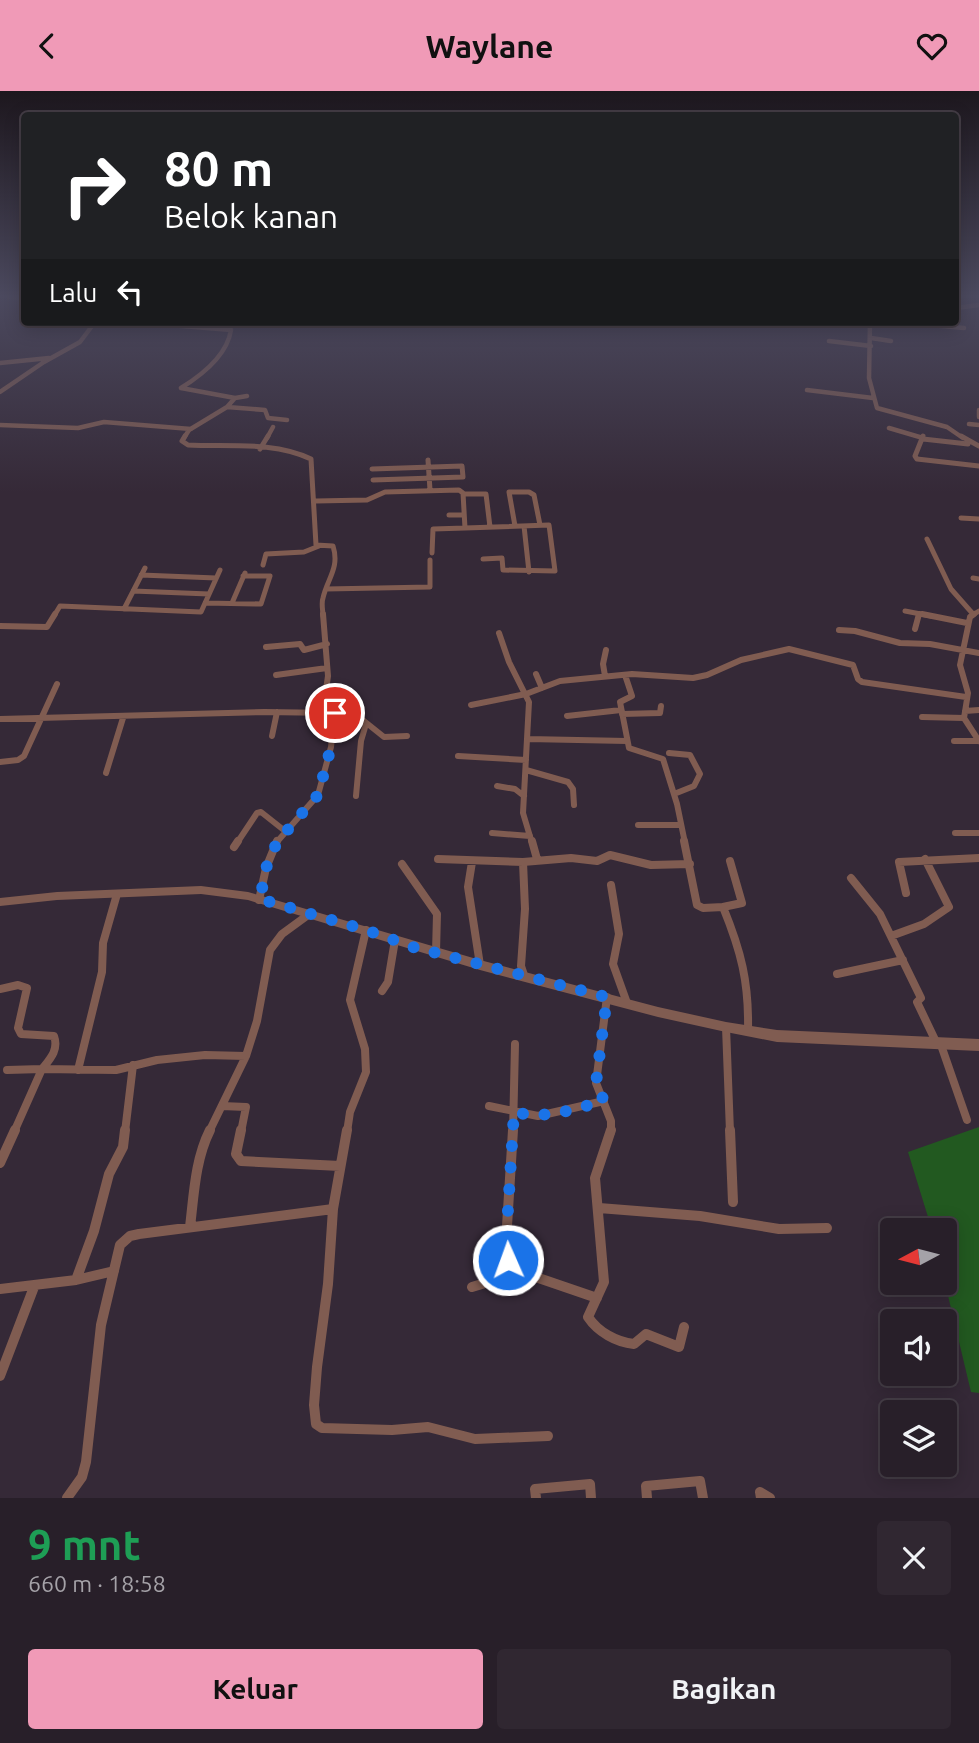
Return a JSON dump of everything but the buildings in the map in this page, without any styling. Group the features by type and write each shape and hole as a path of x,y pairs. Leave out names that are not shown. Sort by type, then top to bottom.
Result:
{"street":[{"path":"0,392 45,362"},
{"path":"213,362 206,372 181,388 236,398 247,396"},
{"path":"870,362 876,406 883,411 948,428 959,434 969,445"},
{"path":"807,390 873,398"},
{"path":"236,398 227,407 191,429 182,439 188,445 260,449 309,457 316,501 315,541 319,546"},
{"path":"227,407 265,410 268,418 286,420"},
{"path":"979,410 979,417"},
{"path":"0,425 78,428 104,422 191,429"},
{"path":"969,423 979,425"},
{"path":"260,449 273,427"},
{"path":"889,428 924,436 915,457 917,459 979,466"},
{"path":"923,439 979,446"},
{"path":"450,457 451,466"},
{"path":"428,464 429,490"},
{"path":"372,469 428,464 461,466 463,477 373,480"},
{"path":"316,501 367,500 385,492 455,489 463,495 486,494 490,527"},
{"path":"515,526 509,492 529,492 534,495 540,525"},
{"path":"463,495 465,529"},
{"path":"449,515 464,515"},
{"path":"961,518 979,519"},
{"path":"326,589 429,587 432,584 433,529 549,525 555,571 503,570 502,558 483,559"},
{"path":"524,526 529,572"},
{"path":"928,539 949,586 976,612 967,624 960,665 968,693 965,714 979,741 954,741"},
{"path":"263,565 266,554 269,553 304,552 319,546 334,547 333,577 322,599 327,644 323,711"},
{"path":"0,626 47,627 60,606 201,612 220,571"},
{"path":"124,609 143,572 216,578"},
{"path":"205,603 261,604 270,576 244,574 232,603"},
{"path":"133,591 209,594"},
{"path":"905,611 967,624"},
{"path":"915,629 919,614"},
{"path":"839,630 855,631 900,643 930,644 979,653"},
{"path":"499,633 509,662 530,706 523,813 537,859"},
{"path":"266,647 300,644 304,650 327,644"},
{"path":"605,676 603,664 606,650"},
{"path":"471,705 526,694 560,681 625,675 693,678 763,654 795,650 813,657 853,665 858,679 862,682 966,697"},
{"path":"276,675 327,668"},
{"path":"536,674 542,688"},
{"path":"625,675 633,695 620,701 627,741 631,750 661,756 674,794 697,905 702,908 742,903 730,861"},
{"path":"0,762 18,760 24,756 57,684"},
{"path":"567,716 622,712 660,713 661,706"},
{"path":"0,719 323,711 356,718 384,737 407,736"},
{"path":"922,717 979,711"},
{"path":"272,736 277,712"},
{"path":"260,899 266,868 285,831 318,795 331,747 335,713"},
{"path":"106,773 123,718"},
{"path":"356,796 361,740 366,725"},
{"path":"528,739 627,741"},
{"path":"669,753 690,755 700,774 694,786 674,794"},
{"path":"458,756 526,760"},
{"path":"526,770 568,782 573,789 575,805"},
{"path":"497,786 515,789 524,796"},
{"path":"234,848 257,813 261,812 285,831"},
{"path":"638,825 681,825"},
{"path":"492,832 530,836"},
{"path":"955,833 979,833"},
{"path":"438,859 523,862 571,858 597,861 610,855 651,865 690,864"},
{"path":"906,893 899,862 979,858"},
{"path":"891,936 924,924 949,907 925,859"},
{"path":"472,862 468,893 477,928 480,965"},
{"path":"523,862 525,909 521,966 524,975"},
{"path":"402,864 437,914 436,952"},
{"path":"850,878 880,914 903,960 921,998 916,1002 939,1045 967,1120"},
{"path":"611,885 619,934 614,964 627,1003"},
{"path":"0,902 57,896 201,890 260,899 480,965 726,1027 777,1036 979,1045"},
{"path":"78,1070 102,972 103,943 117,894"},
{"path":"723,907 741,950 749,994 747,1030"},
{"path":"190,1227 199,1159 246,1056 257,1021 270,950 282,934 309,915"},
{"path":"366,930 350,1000 365,1049 366,1072 350,1112 333,1209 328,1284 317,1367 314,1405 316,1424 322,1428 392,1430 428,1427 475,1439 548,1436"},
{"path":"382,991 388,982 395,940"},
{"path":"837,974 903,960"},
{"path":"0,989 18,985 26,987 19,1028 21,1034 54,1036 57,1040 57,1049 42,1069 0,1163"},
{"path":"607,997 596,1083 611,1121 611,1134 596,1175 604,1282 589,1313 590,1322 595,1328 623,1343 634,1344 646,1335 678,1347 684,1327"},
{"path":"726,1027 733,1202"},
{"path":"514,1044 514,1112 506,1242 510,1262 521,1272 597,1298"},
{"path":"7,1070 116,1070 144,1061 205,1055 246,1056"},
{"path":"76,1280 94,1231 109,1174 123,1147 133,1065"},
{"path":"489,1106 529,1116 544,1116 604,1101"},
{"path":"222,1106 246,1107 236,1154 241,1161 340,1167"},
{"path":"599,1207 625,1207 684,1216 697,1215 737,1224 794,1231 827,1228"},
{"path":"67,1498 82,1477 86,1462 101,1325 120,1245 131,1236 333,1209"},
{"path":"472,1287 492,1283 506,1270 510,1262"},
{"path":"0,1289 34,1287 114,1271"},
{"path":"0,1376 34,1287"},
{"path":"647,1498 646,1486 700,1481 704,1498"},
{"path":"536,1498 535,1489 590,1484 591,1498"},
{"path":"761,1498 760,1492 770,1498"}],"green space":[{"path":"979,1127 979,1393 971,1392 957,1333 957,1309 951,1309 948,1295 957,1295 957,1218 928,1218 908,1152"}],"route":[{"path":"335,713 331,747 318,795 282,833 266,868 260,899 366,930 413,947 607,997 596,1083 604,1101 544,1116 514,1112 506,1242 508,1260"}]}
